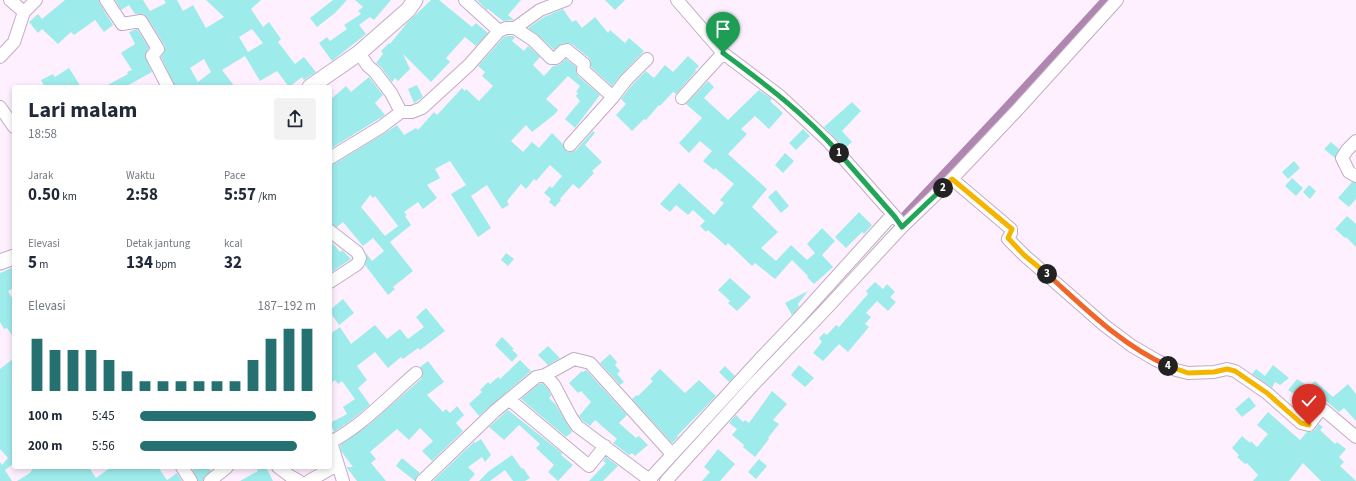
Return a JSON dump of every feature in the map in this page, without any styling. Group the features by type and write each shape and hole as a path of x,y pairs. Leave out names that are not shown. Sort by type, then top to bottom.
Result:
{"street":[{"path":"10,0 24,12"},
{"path":"0,57 14,42 24,12 36,0"},
{"path":"106,0 122,24 141,21 158,49 152,56 167,85"},
{"path":"313,85 359,53 408,10 415,0"},
{"path":"465,0 499,31"},
{"path":"515,28 540,10 566,0"},
{"path":"677,0 723,53 780,96 829,142 898,220"},
{"path":"545,375 554,385 574,422 584,432 605,446 649,481 672,454 798,319 898,220 952,179 1117,0"},
{"path":"332,157 381,127 401,112 412,112 422,108 469,65 499,31 506,28 515,28 535,42 551,58 556,58 566,50 584,64 583,70 613,97"},
{"path":"359,53 391,93 401,112"},
{"path":"682,98 723,53"},
{"path":"570,145 613,97 626,80 647,59"},
{"path":"0,107 12,124"},
{"path":"1356,141 1347,150 1342,158 1349,172 1356,176"},
{"path":"952,179 1012,229 1008,238 1024,255 1104,325 1132,346 1176,370 1188,373 1214,372 1227,369 1235,371 1267,393 1301,423 1309,425 1320,410 1324,410 1356,437"},
{"path":"666,481 753,385 825,310 898,220"},
{"path":"332,233 357,252 360,258 356,265 332,281"},
{"path":"0,262 12,258"},
{"path":"422,481 495,411 536,377 545,375 574,359 590,363 672,454"},
{"path":"332,440 346,434 368,418 416,373"},
{"path":"510,400 589,466 605,446"},
{"path":"332,444 343,481"},
{"path":"332,468 337,465"},
{"path":"183,469 191,481"},
{"path":"210,481 225,469"},
{"path":"281,469 299,481"},
{"path":"309,481 330,469"}],"building":[{"path":"65,0 99,0 113,25 104,32 95,20 74,35 71,32 58,44 42,29 38,33 29,22 38,14 42,19"},
{"path":"115,0 143,0 150,11 166,3 164,0 177,0 183,11 193,5 206,28 224,17 206,0 261,0 251,9 263,27 269,22 281,39 278,42 295,64 304,57 316,72 304,80 302,77 292,85 288,85 277,71 260,81 245,56 222,70 233,85 174,85 161,57 165,50 165,46 147,17 144,14 135,14 129,5 121,10","holes":["252,29 263,43 248,52 239,37","204,59 211,72 198,82 190,68"]},
{"path":"333,0 347,0 335,13 317,27 310,18"},
{"path":"355,0 391,0 374,20 370,17 359,25 366,34 332,61 319,43 327,37 330,41 347,29 344,25 361,14 358,11 363,7"},
{"path":"431,0 439,0 472,27 476,23 488,33 476,46 465,37 446,58 450,62 431,82 403,54 410,69 398,81 395,78 392,82 381,67 376,63 383,54 381,51 389,43 390,44 407,23"},
{"path":"477,0 521,0 508,15 514,20 503,21 488,9 487,10"},
{"path":"605,0 625,0 615,10"},
{"path":"563,9 572,22 576,20 582,28 595,17 608,33 610,30 625,43 629,38 644,51 612,86 591,67 589,58 572,44 561,44 554,50 528,28 544,17"},
{"path":"137,29 149,48 145,56 152,72 129,85 108,85 128,74 127,72 132,70 121,53 135,44 129,32"},
{"path":"508,36 515,37 512,41 524,51 528,46 540,57 533,65 544,76 553,66 559,65 566,59 576,67 578,76 600,95 575,128 565,119 580,101 576,96 578,93 576,92 580,86 568,76 546,99 558,110 555,114 532,132 526,125 511,141 523,152 532,142 539,148 552,133 563,144 565,150 572,152 576,150 593,131 595,133 585,145 602,162 592,171 594,173 579,189 573,184 555,207 549,202 551,199 544,193 550,186 552,188 562,176 550,165 536,181 534,179 526,189 521,184 507,201 509,205 502,209 487,185 471,196 491,228 478,237 451,194 466,185 450,161 435,169 440,178 427,185 437,198 423,209 418,202 404,212 407,215 405,216 411,225 390,242 413,271 393,287 395,289 388,295 365,265 367,258 366,253 372,261 384,251 373,238 363,246 343,222 337,227 332,225 332,164 397,125 404,135 416,128 418,130 434,112 437,115 462,88 465,91 466,89 479,101 493,86 482,76 485,72 478,66 504,37","holes":["370,195 373,198 375,196 398,226 385,236 361,207"]},
{"path":"688,56 699,66 695,70 696,71 676,94 673,92 646,120 644,119 632,131 616,115 626,104 621,99 646,71 654,78 665,65 673,72"},
{"path":"69,68 80,85 44,85 41,80 53,74 55,77"},
{"path":"369,77 383,95 375,103 385,115 332,148 332,98 346,86 351,92"},
{"path":"708,81 714,87 704,98 728,120 759,90 772,99 770,101 783,113 769,129 755,116 741,129 747,134 728,154 767,189 752,207 778,232 761,248 776,261 791,245 807,260 815,253 807,244 822,228 835,241 822,255 833,267 814,284 792,260 775,279 755,263 752,266 728,243 726,246 708,230 706,232 700,226 705,221 693,210 688,215 676,205 670,212 660,204 679,183 714,215 724,203 720,200 734,184 715,168 714,170 703,161 712,151 700,141 689,153 679,143 702,118 686,104"},
{"path":"417,85 423,97 414,103 408,89"},
{"path":"852,102 861,111 842,131 852,142 845,148 824,127"},
{"path":"803,129 810,136 796,150 789,143"},
{"path":"1331,142 1339,149 1335,158 1324,149"},
{"path":"785,153 794,161 783,173 775,165"},
{"path":"1294,161 1300,168 1288,179 1282,172"},
{"path":"1292,178 1303,188 1296,196 1285,186"},
{"path":"1352,182 1356,183 1356,199 1349,207 1338,198"},
{"path":"1309,185 1316,191 1310,199 1303,192"},
{"path":"776,190 789,206 781,213 768,197"},
{"path":"859,212 872,225 864,234 862,232 846,248 835,237"},
{"path":"1347,216 1356,224 1356,247 1335,229"},
{"path":"332,242 340,252 342,250 351,259 332,272"},
{"path":"506,253 514,259 508,266 501,260"},
{"path":"12,268 12,289 8,291 12,298 12,335 7,328 4,329 0,322 0,273"},
{"path":"730,278 751,297 737,311 728,303 730,301 718,290"},
{"path":"875,282 883,289 887,284 895,292 890,297 896,302 888,311 877,301 866,313 871,317 865,324 869,327 848,352 839,344 823,361 813,353 822,342 819,338 824,333 827,335 836,325 839,327 868,294 866,291"},
{"path":"808,291 798,304 799,307 792,315 785,303"},
{"path":"343,299 354,313 339,325 332,315 332,308"},
{"path":"426,308 445,331 420,350 418,348 403,359 401,357 388,368 375,352 357,366 367,380 358,388 370,405 334,432 332,422 347,414 343,407 355,399 342,381 338,384 335,380 332,382 332,333 340,327 351,344 375,325 387,339 400,329 408,339 424,327 416,317"},
{"path":"502,337 518,355 512,362 495,345"},
{"path":"548,346 560,358 548,365 538,355"},
{"path":"610,354 617,362 615,365 620,371 617,374 624,382 620,385 600,363"},
{"path":"12,360 12,465 5,470 12,481 0,481 0,462 2,465 8,458 0,449 0,369"},
{"path":"520,360 531,371 479,416 469,404 482,392 480,390 488,382 490,384 498,377 500,379"},
{"path":"428,361 444,382 427,395 443,412 446,409 450,413 457,406 464,415 456,423 463,431 432,461 422,451 433,441 420,428 409,440 397,429 370,452 376,459 371,463 386,481 357,481 347,468 353,467 341,451 340,445 370,424 421,379 423,372 420,367"},
{"path":"799,365 814,378 805,387 791,375"},
{"path":"1273,365 1289,378 1280,385 1275,382 1272,388 1252,374 1256,369 1265,376"},
{"path":"725,366 735,376 729,382 719,372"},
{"path":"660,369 685,393 699,380 716,396 672,443 632,399 637,395 638,396 653,381 650,379"},
{"path":"586,370 627,415 619,423 636,438 639,436 648,445 635,456 632,453 629,455 613,443 617,439 595,420 590,426 579,416 591,402 581,391 578,393 569,383 582,371 583,372"},
{"path":"1297,379 1317,392 1311,385 1315,381 1333,397 1348,384 1356,394 1356,421 1344,408 1339,412 1325,400 1314,405 1306,416 1296,408 1303,399 1288,390"},
{"path":"542,383 548,389 551,396 549,398 556,405 572,432 566,437 521,399"},
{"path":"772,391 787,404 773,420 779,424 755,457 732,435 737,429 729,423 736,415 743,422 745,420 749,423"},
{"path":"1249,397 1256,406 1242,417 1235,409"},
{"path":"508,410 562,453 561,455 573,465 558,481 548,472 554,465 536,448 540,444 519,425 504,440 489,427"},
{"path":"1268,412 1300,440 1307,432 1315,430 1319,424 1323,427 1320,430 1335,444 1337,442 1346,449 1339,457 1344,462 1340,466 1356,481 1321,481 1303,463 1289,481 1253,481 1258,475 1247,463 1245,464 1237,457 1239,455 1232,448 1242,436 1250,443 1251,441 1257,447 1268,434 1257,425"},
{"path":"481,439 491,455 485,462 482,457 468,467 475,474 469,481 433,481 474,442 475,443"},
{"path":"718,449 735,464 720,481 702,481 710,472 704,467"},
{"path":"512,455 530,478 525,481 513,481 505,470 490,481 479,481 489,471"},
{"path":"606,457 618,466 603,481 589,481 606,463 603,461"},
{"path":"402,458 420,473 415,481 396,466"},
{"path":"759,459 767,466 756,479 748,472"},
{"path":"33,469 90,469 96,478 108,469 159,469 167,480 177,473 182,481 17,481 30,473"},
{"path":"192,469 210,469 211,471 205,476 203,481 198,481"},
{"path":"257,469 267,469 273,481 240,481 258,471"}],"waterway":[{"path":"906,216 1107,0"}],"route":[{"path":"723,53 780,96 829,142 895,217 902,227 952,179 1012,229 1008,238 1024,255 1104,325 1132,346 1176,370 1188,373 1214,372 1227,369 1235,371 1267,393 1301,423 1309,425"}]}
